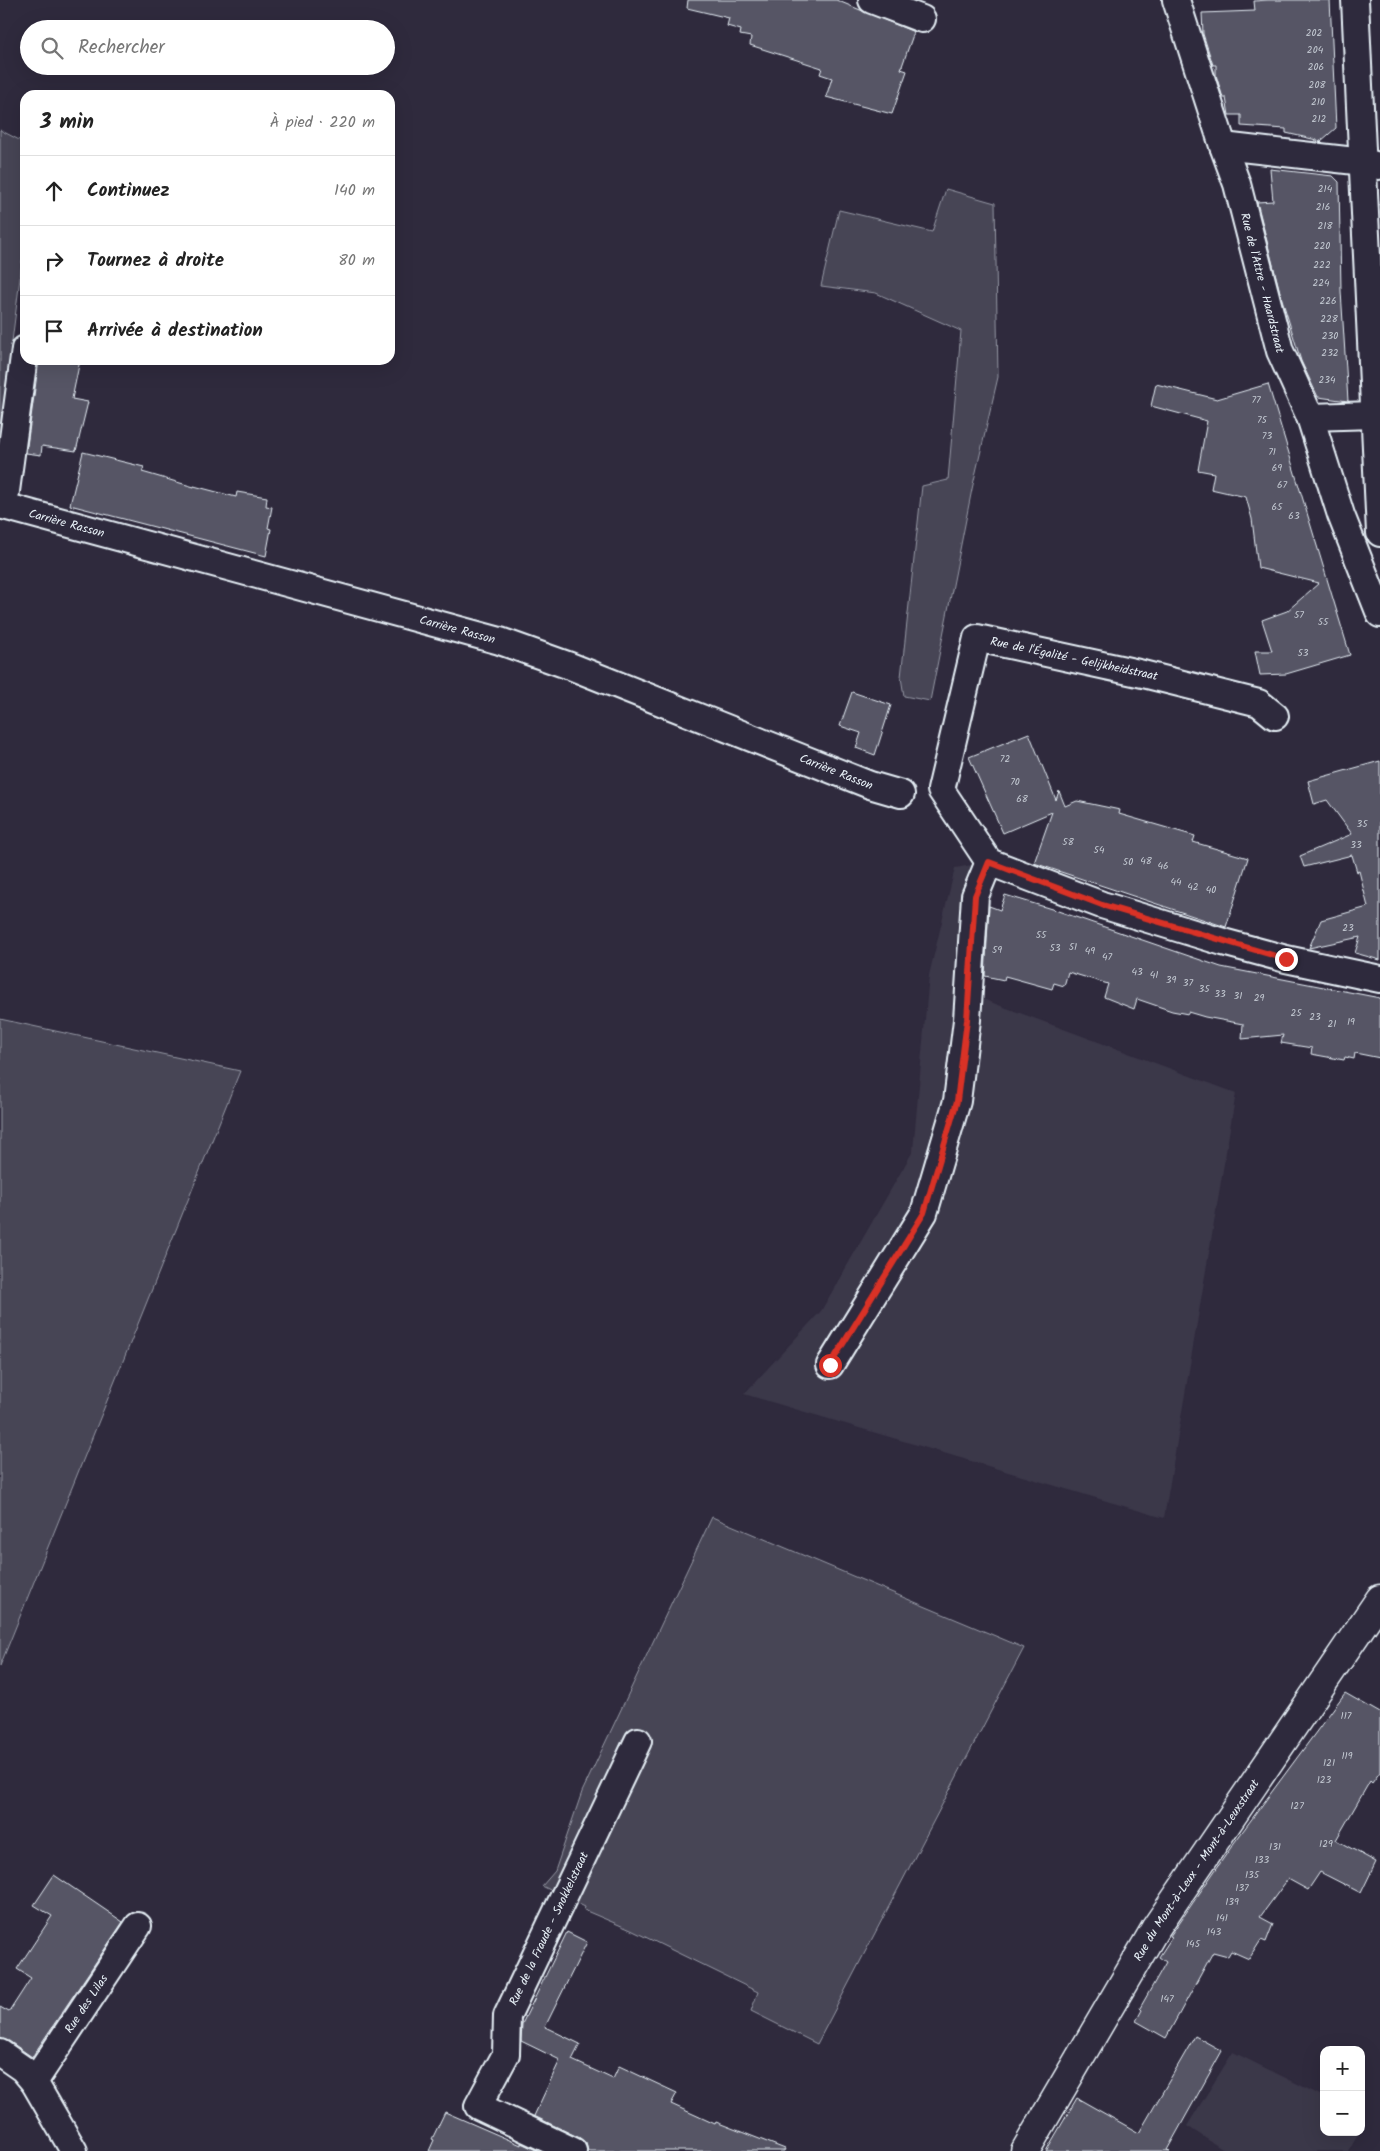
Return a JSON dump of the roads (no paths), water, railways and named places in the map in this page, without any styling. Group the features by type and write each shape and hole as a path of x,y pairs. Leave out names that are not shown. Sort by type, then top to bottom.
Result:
{"main road":[{"name":"Rue du Mont-à-Leux - Mont-à-Leuxstraat","path":"1025,2151 1155,1929 1380,1599"}],"street":[{"path":"872,0 922,19"},
{"name":"Rue de l'Attre - Haardstraat","path":"1176,0 1237,184 1280,351 1310,417 1341,516 1380,614"},
{"path":"1355,0 1372,164 1374,415 1380,534"},
{"path":"1223,146 1372,164"},
{"path":"2,505 23,365"},
{"path":"1310,417 1374,415"},
{"name":"Carrière Rasson","path":"2,505 500,640 870,785 901,794"},
{"name":"Rue de l'Égalité - Gelijkheidstraat","path":"989,862 941,790 977,638 1143,674 1259,703 1275,716"},
{"path":"830,1365 924,1213 957,1101 967,1020 975,896 989,862 1102,905 1213,939 1286,959 1380,979"},
{"name":"Rue de la Fraude - Snokkelstraat","path":"573,2151 478,2106 506,2054 507,2016 638,1741"},
{"name":"Rue des Lilas","path":"34,2082 138,1926"},
{"path":"0,2053 23,2069 34,2082 74,2151"}]}
